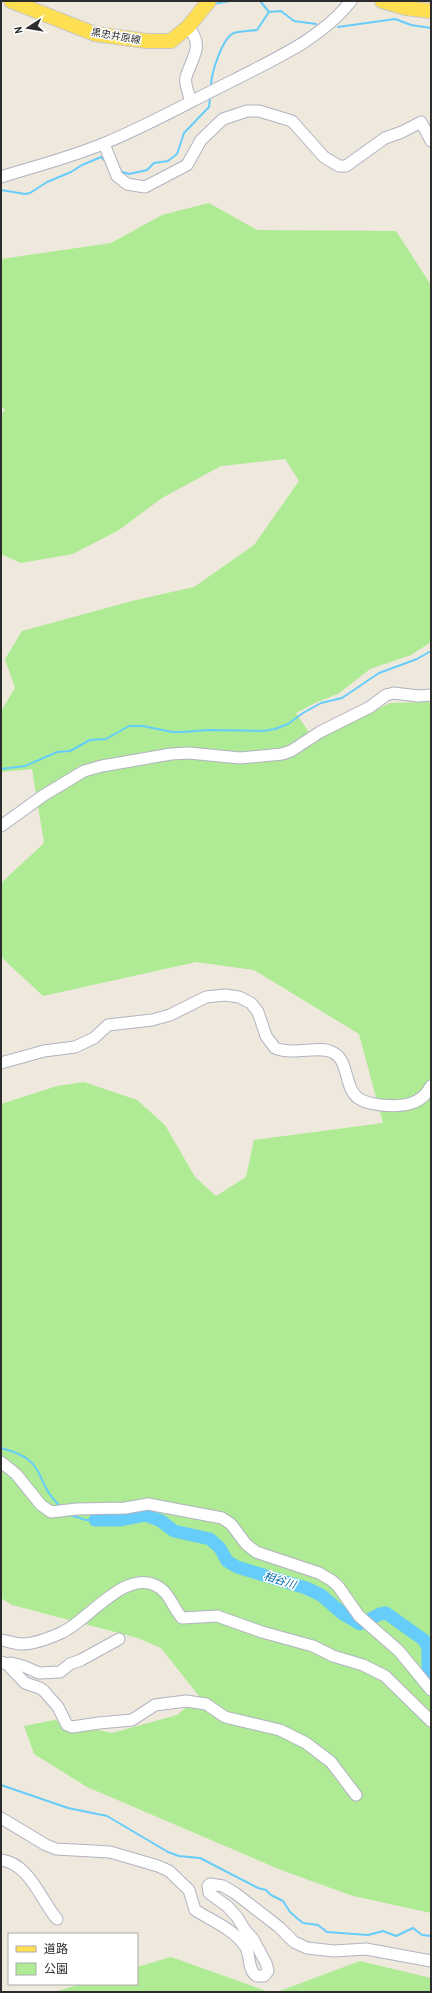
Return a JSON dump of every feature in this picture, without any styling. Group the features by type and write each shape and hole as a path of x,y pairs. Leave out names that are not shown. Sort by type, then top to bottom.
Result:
{"main road":[{"name":"黒忠井原線","path":"11,1 95,34 147,41 171,41 188,27 209,1"},
{"path":"382,1 406,8 431,11"}],"street":[{"path":"1,177 104,144 191,101 290,51 318,34 338,17 352,1"},
{"path":"188,27 194,33 196,40 196,55 186,78 191,101"},
{"path":"104,144 117,176 127,184 145,186 187,165 201,140 223,119 247,111 259,110 292,121 324,157 339,166 346,166 385,138 402,132 421,122 431,141"},
{"path":"1,826 44,795 84,771 116,763 171,754 189,753 240,758 261,758 282,754 291,751 320,732 370,707 386,695 394,693 418,696 431,695"},
{"path":"1,1063 44,1051 74,1047 94,1038 108,1025 152,1020 170,1014 206,997 225,995 239,997 251,1002 258,1012 266,1036 274,1048 295,1052 324,1050 337,1055 342,1060 352,1092 368,1103 392,1106 409,1105 428,1092 431,1086"},
{"path":"1,1462 16,1474 47,1510 65,1511 125,1508 148,1504 222,1518 231,1524 246,1544 256,1552 319,1572 331,1580 338,1586 366,1622 398,1651 431,1690"},
{"path":"1,1640 22,1644 62,1632 74,1626 116,1592 127,1586 146,1583 154,1585 169,1596 175,1609 182,1618 210,1615 217,1616 262,1632 313,1646 333,1656 363,1665 385,1676 431,1721"},
{"path":"4,1663 23,1666 39,1673 60,1672 70,1664 81,1660 119,1639"},
{"path":"4,1663 20,1679 44,1691 58,1708 67,1725 72,1728 112,1721 132,1720 156,1705 186,1700 206,1704 225,1717 280,1730 306,1743 330,1762 356,1796"},
{"path":"1,1818 46,1845 56,1848 110,1852 158,1866 169,1871 189,1890 195,1910 214,1919 245,1946 252,1972 257,1976 264,1976 268,1971 262,1954 254,1939 245,1930 231,1910 209,1893 208,1886 210,1884 223,1886 235,1893 279,1927 294,1942 307,1948 334,1951 366,1948 431,1961"},
{"path":"1,1860 11,1861 19,1866 32,1882 48,1908 57,1919"}],"green space":[{"path":"209,203 257,230 396,231 431,285 431,642 411,655 370,669 338,694 317,702 296,713 314,740 390,703 431,702 431,1913 353,1896 281,1870 87,1787 34,1754 24,1726 54,1720 112,1733 177,1715 199,1696 161,1648 138,1638 12,1605 1,1598 1,1104 57,1086 84,1082 137,1100 165,1125 195,1177 216,1196 246,1177 254,1140 383,1123 359,1034 254,970 196,962 43,996 1,957 1,883 44,843 32,769 1,772 1,711 15,688 5,659 22,631 132,601 194,587 254,545 299,481 285,459 221,466 162,498 119,530 73,554 21,563 1,554 1,415 5,410 1,406 1,259 111,243 162,215"},
{"path":"171,1957 269,1992 54,1992 78,1985 138,1985 138,1967"},
{"path":"360,1961 431,1978 431,1992 277,1992"}],"waterway":[{"path":"214,4 230,1"},
{"path":"260,1 269,12 281,11 294,21 316,24"},
{"path":"211,84 218,56 225,41 234,33 257,30 269,12"},
{"path":"338,27 395,19 411,25 431,28"},
{"path":"119,171 129,174 147,170 154,163 168,161 177,154 184,133 209,107 210,98"},
{"path":"1,190 25,194 30,193 47,182 101,157 106,162"},
{"path":"1,769 25,766 57,752 70,751 90,740 106,739 129,726 143,726 172,732 208,730 263,731 275,729 288,724 303,713 321,703 342,698 379,673 417,659 431,651"},
{"path":"1,1448 17,1453 34,1465 46,1488 61,1507"},
{"path":"70,1515 86,1520 95,1520"},
{"name":"相谷川","path":"95,1520 119,1520 146,1515 161,1521 174,1531 210,1539 220,1548 227,1561 237,1567 306,1588 321,1595 343,1614 360,1624 380,1614 386,1613 424,1640 428,1648 428,1673 431,1676"},
{"path":"1,1785 68,1808 107,1816 168,1852 179,1856 200,1858 258,1888 266,1890 271,1895 283,1901 290,1912 303,1923 318,1925 327,1932 368,1935 383,1931 396,1936 413,1928 422,1935 431,1936"}]}
